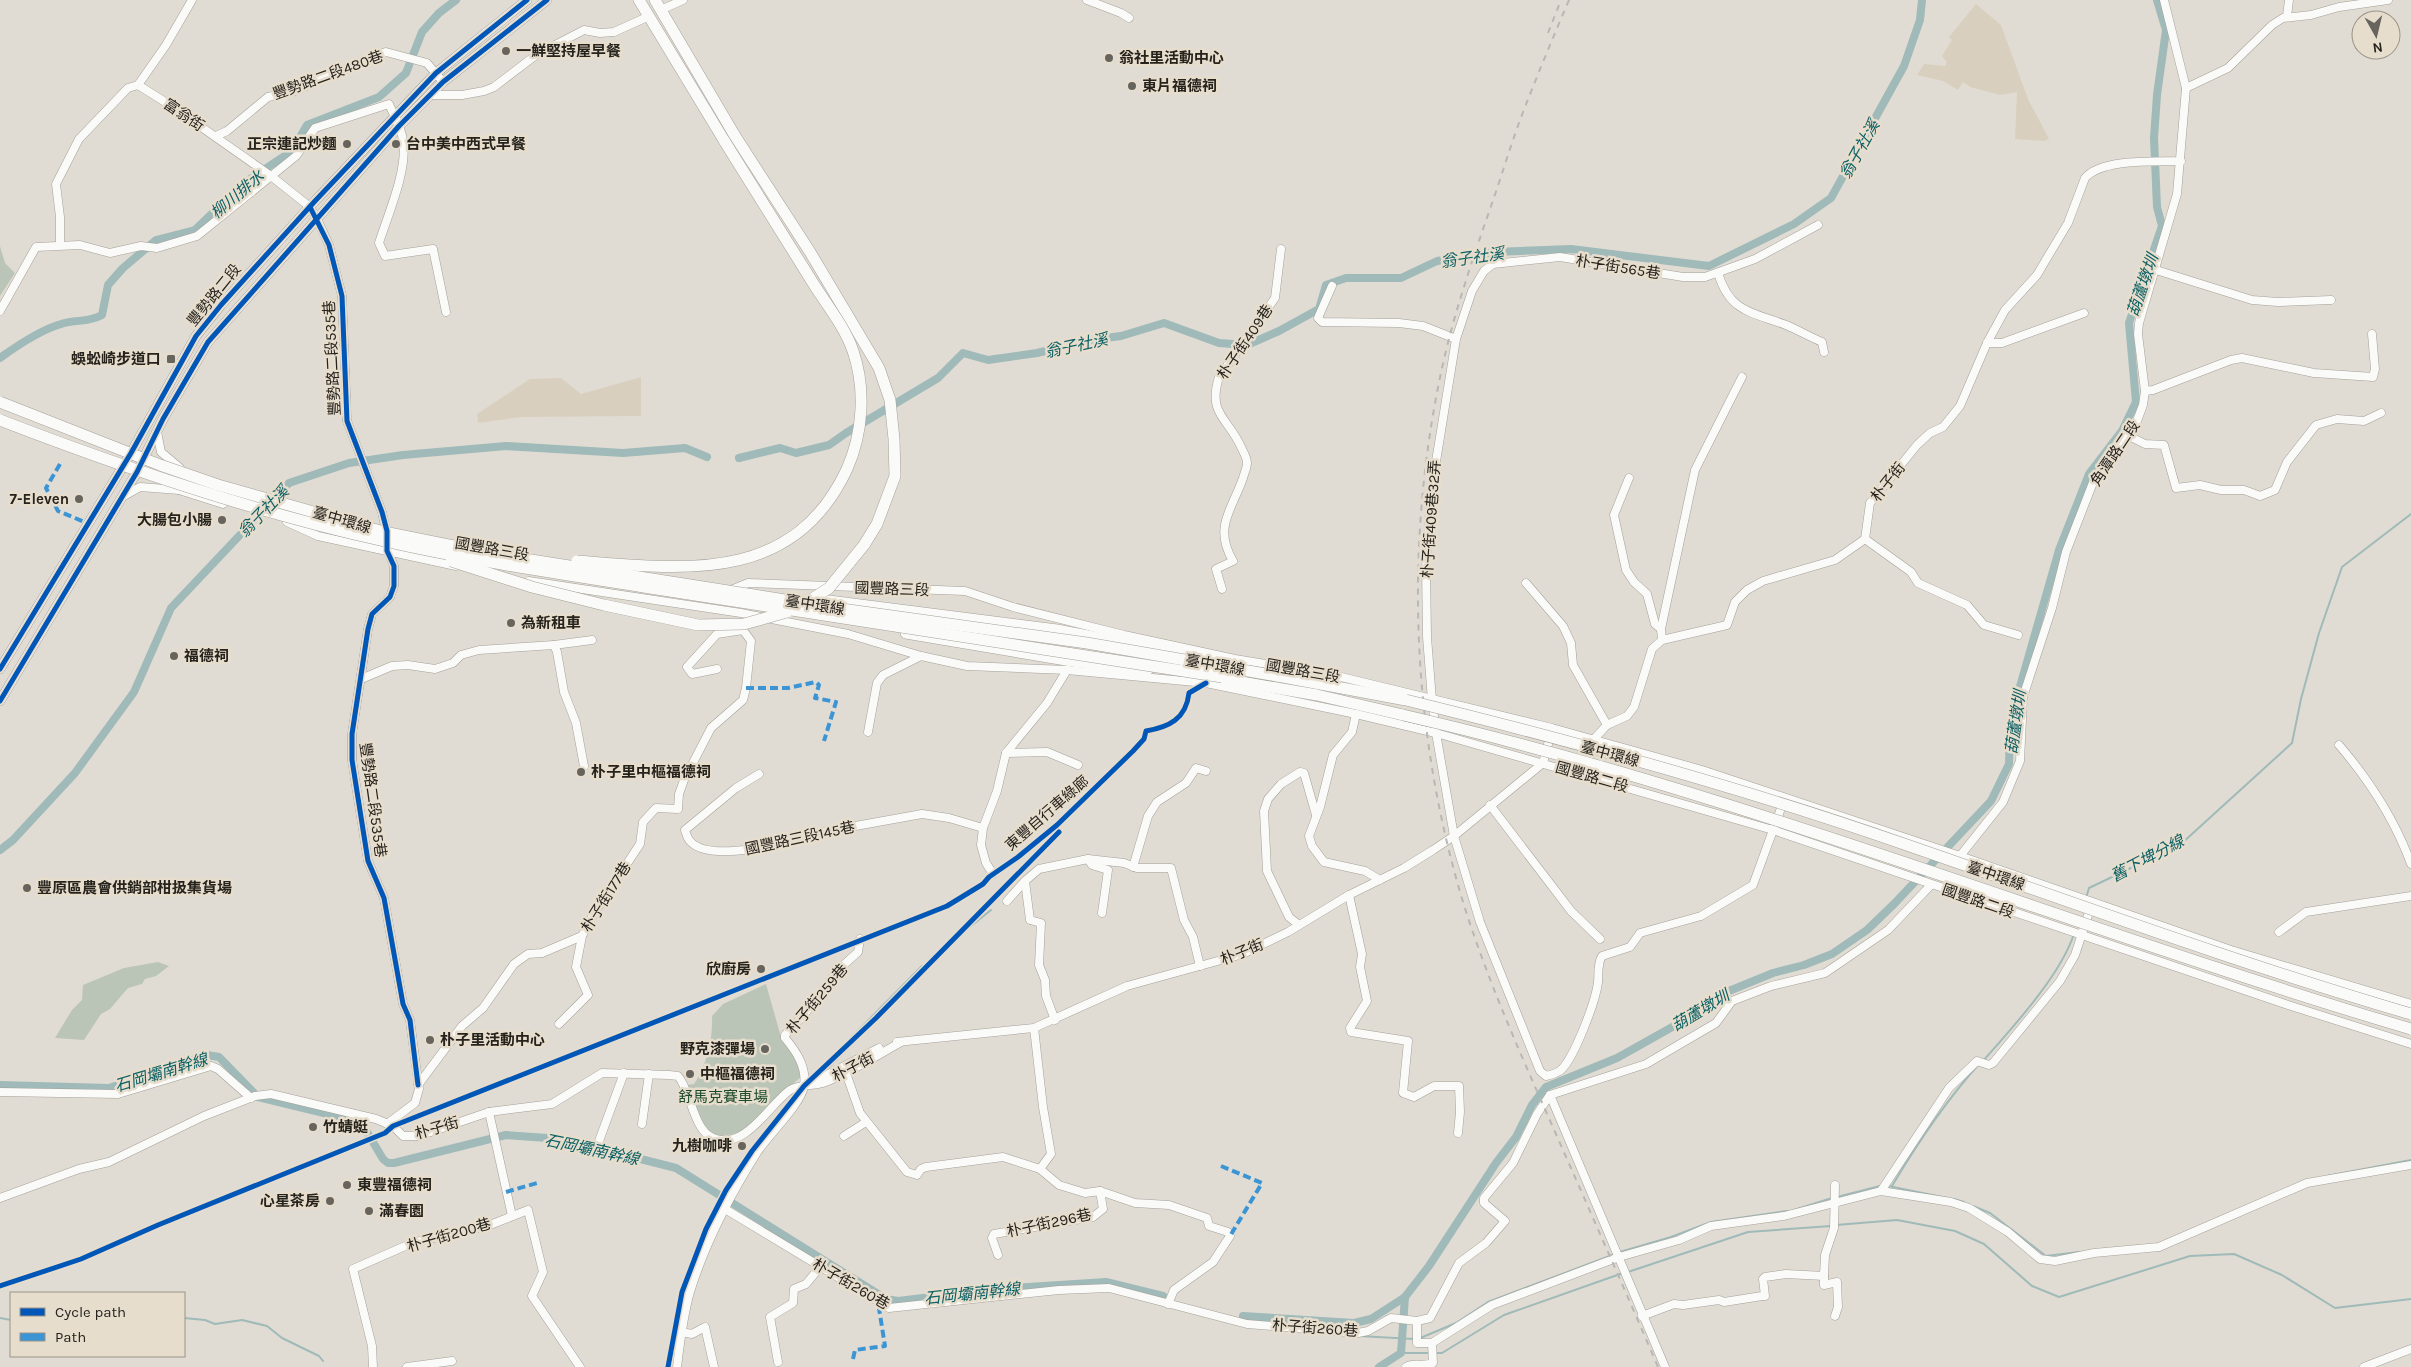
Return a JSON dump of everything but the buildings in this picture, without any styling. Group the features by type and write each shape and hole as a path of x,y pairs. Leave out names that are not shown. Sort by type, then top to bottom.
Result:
{"highway":[{"path":"402,545 532,587 604,605 698,625 744,624 797,608 829,588 854,559 877,524 894,476 894,439 890,400 879,368 867,346 639,0"},
{"path":"493,554 665,567 703,567 731,562 766,551 797,534 816,518 840,483 854,450 862,412 853,350 730,139 655,0"},
{"name":"臺中環線","path":"0,402 107,445 218,484 384,532 493,554 849,610 1087,643 1406,700 1637,760 1903,844 2162,934 2411,1014"},
{"name":"臺中環線","path":"0,420 104,458 217,495 349,533 402,545 530,571 985,638 1222,677 1317,696 1471,731 1698,794 2039,906 2293,994 2411,1029"},
{"path":"387,548 1072,661 1222,677"},
{"path":"732,590 1057,630 1166,650 1277,676"}],"main road":[{"name":"豐勢路二段","path":"0,669 131,453 196,336 252,268 436,73 528,0"},
{"name":"豐勢路二段","path":"0,701 137,472 158,429 208,342 399,126 443,82 547,0"}],"street":[{"path":"60,244 60,217 56,184 72,150 79,139 128,88 138,85 166,45 192,0"},
{"path":"665,8 683,0"},
{"path":"1087,0 1129,18"},
{"name":"角潭路二段","path":"1960,856 2003,802 2007,794 2020,761 2023,697 2052,608 2066,552 2094,480 2128,436 2140,412 2144,391 2139,328 2177,194 2186,88 2164,0"},
{"path":"2287,16 2288,0"},
{"path":"2186,88 2228,68 2272,25 2287,16 2311,15 2339,7 2388,0"},
{"path":"430,96 462,95 484,91 494,87 526,62 584,30 600,33 614,32 645,18"},
{"name":"豐勢路二段480巷","path":"216,136 227,131 268,97 292,92 386,52 428,63 443,82"},
{"name":"富翁街","path":"138,85 216,136 269,174 310,207"},
{"path":"0,311 36,247 80,244 110,253 141,246 157,248 197,236 269,174 296,156 315,128 389,104 404,143 401,173 379,242 385,256 433,249 446,312"},
{"name":"朴子街","path":"1865,539 1870,503 1917,445 1930,433 1943,427 1953,417 1968,389 1986,343 2005,310 2037,275 2068,223 2086,178 2090,173 2104,168 2150,162 2181,161"},
{"name":"豐勢路二段535巷","path":"310,207 329,245 342,296 346,415 387,531 387,548 394,566 394,586 390,597 372,614 352,734 352,760 368,861 384,898 403,1004 410,1020 418,1086"},
{"name":"朴子街565巷","path":"1456,339 1472,290 1484,270 1496,263 1560,257 1698,278 1718,273 1755,259 1818,225"},
{"name":"朴子街409巷","path":"1222,589 1216,569 1233,560 1225,547 1223,531 1247,464 1239,442 1222,419 1214,402 1215,390 1219,377 1275,298 1281,248"},
{"path":"2156,270 2252,300 2278,302 2331,300"},
{"path":"1718,273 1723,290 1737,306 1746,312 1788,326 1822,342 1824,352"},
{"path":"1332,286 1318,318 1322,322 1399,323 1423,326 1456,339"},
{"path":"1986,343 2002,343 2084,313"},
{"path":"2144,391 2160,387 2231,360 2242,358 2314,373 2373,376 2375,369 2372,334"},
{"name":"朴子街409巷32弄","path":"1436,734 1427,618 1426,568 1430,502 1456,339"},
{"path":"1662,640 1661,629 1695,470 1742,377"},
{"path":"2128,436 2145,444 2164,444 2176,488 2200,485 2221,490 2244,490 2260,496 2275,490 2287,462 2316,425 2337,418 2364,421 2381,413"},
{"name":"國豐路三段","path":"158,429 157,440 162,454 188,474"},
{"name":"國豐路三段","path":"131,453 188,474 387,531 732,590 748,584 964,592 1013,607 1124,635 1236,659 1332,675 1594,739"},
{"name":"國豐路三段","path":"121,468 137,472 179,490 296,525 317,525 387,548 524,580 742,613 848,634 921,656 967,666 1067,670 1206,683 1356,714 1543,763"},
{"path":"1629,478 1614,515 1626,570 1634,582 1646,594 1655,624 1661,629"},
{"name":"國豐路三段","path":"119,501 129,492 140,487 179,490"},
{"path":"1585,775 1594,739 1607,725 1627,716 1634,707 1652,649 1662,640 1727,625 1735,602 1747,590 1763,581 1835,560 1865,539 1910,572 1918,583 1967,606 1984,625 2018,635"},
{"path":"1526,583 1563,626 1571,643 1573,665 1607,725"},
{"path":"717,669 692,674 688,667 717,634 743,630 742,613"},
{"name":"朴子街177巷","path":"418,1086 462,1026 483,1008 514,964 528,954 542,953 582,936 593,915 640,844 643,822 648,815 656,808 678,809 679,794 684,780 711,728 743,700 751,641 743,630"},
{"path":"362,679 392,666 408,665 434,669 452,664 462,654 479,650 592,640"},
{"path":"554,644 564,692 576,723 584,766"},
{"path":"868,732 877,683 883,675 921,656"},
{"path":"993,874 986,862 981,844 1006,753 1047,702 1067,670"},
{"path":"1356,714 1352,732 1333,755 1309,836 1312,846 1324,862 1365,871 1380,880"},
{"path":"1543,763 1552,728"},
{"path":"1436,734 1454,836 1483,931 1529,1049 1540,1071 1546,1076 1560,1070 1572,1054 1590,1011 1598,983 1599,961 1602,956 1630,947 1640,933 1700,916 1753,885 1785,798"},
{"path":"1594,739 1785,798 2238,952 2411,1004"},
{"path":"2339,745 2356,765 2382,804 2411,864"},
{"path":"1006,753 1047,752 1078,765"},
{"name":"朴子街","path":"804,1086 875,1049 901,1042 1034,1028 1127,986 1243,954 1299,925 1348,895 1404,868 1454,836 1543,763"},
{"name":"國豐路二段","path":"1543,763 1773,830 2082,936 2411,1044"},
{"path":"1133,866 1148,816 1157,802 1186,783 1196,768 1206,771"},
{"path":"1299,925 1289,917 1266,871 1264,811 1268,799 1281,784 1300,772 1304,773 1307,778 1308,791 1316,815"},
{"name":"國豐路三段145巷","path":"758,774 736,788 685,830 690,841 699,847 745,852 766,845 794,841 811,834 922,814 949,818 984,828"},
{"path":"1490,805 1570,911 1600,939"},
{"path":"1088,859 1092,865 1108,870 1102,913"},
{"path":"1007,901 1025,881 1040,869 1088,859 1124,863 1137,868 1171,868 1184,920 1193,938 1200,966"},
{"path":"1025,881 1030,920 1041,923 1039,965 1045,980 1046,996 1055,1020"},
{"path":"1930,885 1888,930 1825,973 1771,986 1732,1001 1716,1023 1646,1064 1550,1096 1537,1114 1513,1163 1484,1198 1484,1202 1506,1221 1486,1243 1459,1263 1430,1318 1417,1321 1417,1343 1432,1343 1492,1305 1617,1254 1678,1240 1711,1226 1784,1216 1835,1201 1881,1192 1951,1202 1969,1208 2008,1232 2040,1259 2055,1261 2094,1254 2159,1247 2307,1183 2411,1165"},
{"path":"1348,895 1362,954 1360,966 1367,1001 1350,1028 1351,1032 1408,1042 1403,1093 1414,1097 1434,1086 1459,1086 1460,1112 1458,1133"},
{"path":"2279,932 2306,912 2411,896"},
{"path":"1881,1192 1949,1088 1977,1062 1989,1065 1994,1063 2060,981 2076,955 2092,902"},
{"path":"559,1024 588,995 576,967 582,936"},
{"name":"朴子街259巷","path":"804,1086 802,1065 796,1050 784,1038 785,1035 803,1016 838,970 858,952 860,940"},
{"path":"846,1073 860,1113 907,1172 917,1175 921,1169 926,1167 1003,1157 1040,1169 1051,1154 1043,1107 1034,1028"},
{"name":"朴子街","path":"0,1198 79,1169 116,1160 204,1116 253,1097 271,1094 376,1119 393,1126 403,1136 419,1136 489,1112 552,1104 570,1094 587,1080 602,1073 678,1076 705,1133 712,1138 723,1140 737,1138 757,1123 790,1090 822,1083 846,1073 901,1042"},
{"path":"0,1092 118,1094 211,1066 253,1097"},
{"path":"599,1141 624,1073"},
{"path":"642,1124 649,1074"},
{"path":"386,1124 415,1103 418,1086"},
{"path":"676,1367 681,1332 690,1292 725,1209 759,1149 797,1100 804,1086"},
{"path":"1550,1096 1665,1367"},
{"path":"489,1112 512,1216 528,1210 543,1272 532,1296 580,1367"},
{"path":"844,1136 866,1122"},
{"name":"朴子街296巷","path":"998,1255 992,1238 994,1234 1093,1217 1103,1210 1100,1191 1085,1193 1059,1185 1040,1169"},
{"path":"1834,1185 1834,1235 1825,1255 1824,1285 1837,1282 1839,1287 1838,1307 1835,1316"},
{"path":"1100,1191 1136,1203 1169,1205 1208,1218 1209,1226 1228,1232 1230,1236 1213,1262 1174,1290 1168,1304"},
{"name":"朴子街260巷","path":"725,1209 889,1308 1060,1290 1109,1288 1247,1324 1358,1332 1368,1331 1391,1318 1417,1321"},
{"name":"朴子街200巷","path":"374,1367 372,1346 353,1269 412,1244 490,1225 512,1216"},
{"path":"778,1362 770,1317 793,1303 794,1289 806,1284 820,1267"},
{"path":"1642,1316 1674,1304 1683,1305 1719,1300 1724,1302 1765,1296 1763,1279 1765,1277 1786,1274 1824,1276"},
{"path":"681,1332 692,1334 705,1327 714,1367"},
{"path":"1406,1367 1409,1365 1428,1366 1434,1360 1432,1343"},
{"path":"2364,1367 2411,1349"},
{"path":"407,1367 452,1361"}],"shaded area":[{"path":"1976,4 2001,25 2028,99 2049,139 2044,141 2015,139 2017,92 2000,95 1970,87 1963,82 1958,90 1943,81 1917,75 1924,64 1945,66 1947,62 1942,56 1952,40 1949,37"},
{"path":"641,377 641,416 521,417 478,423 477,414 530,379 561,378 581,394"}],"green space":[{"path":"0,246 5,263 15,273 0,296"},
{"path":"158,962 169,966 156,976 145,979 142,984 128,988 110,1009 101,1014 84,1040 55,1038 72,1010 82,1000 83,985 124,968"},
{"name":"舒馬克賽車場","path":"766,984 781,1037 795,1051 801,1077 750,1125 739,1132 713,1135 703,1124 687,1085 694,1084 706,1060 710,1043 712,1016 723,1004"}],"waterway":[{"name":"柳川排水","path":"0,358 29,338 45,330 102,315 108,285 123,268 156,240 195,230 244,183 292,151 307,125 379,97 406,73 422,32 439,13 456,0"},
{"name":"翁子社溪","path":"739,458 780,448 796,453 829,445 938,378 963,353 988,360 1037,353 1090,340 1121,336 1164,323 1219,343 1247,345 1279,331 1319,309 1326,285 1346,278 1401,278 1437,261 1495,252 1571,249 1709,266 1794,224 1831,198 1904,66 1920,20 1922,0"},
{"name":"葫蘆墩圳","path":"1243,1316 1354,1323 1371,1319 1405,1297 1429,1266 1496,1163 1516,1137 1532,1105 1546,1087 1617,1058 1699,1012 1724,993 1773,973 1804,965 1832,954 1867,930 1991,801 2009,764 2010,732 2015,704 2059,550 2089,474 2122,431 2136,402 2129,323 2162,226 2157,207 2154,138 2157,95 2166,30 2157,0"},
{"name":"翁子社溪","path":"0,850 13,840 75,773 134,692 171,608 289,483 349,463 403,455 506,446 623,453 685,448 707,457"},
{"name":"舊下埤分線","path":"2086,898 2089,888 2181,844 2292,743 2301,699 2319,633 2342,567 2411,514"},
{"path":"1026,862 1039,849"},
{"path":"829,1067 966,930 991,910"},
{"name":"舊下埤分線","path":"1983,1061 2047,984 2058,967 2074,934"},
{"path":"825,1064 922,966"},
{"name":"石岡壩南幹線","path":"0,1085 109,1088 207,1055 219,1057 258,1097 361,1122 383,1159 388,1163 506,1135 562,1139 676,1168 886,1299 898,1301 998,1289 1106,1282 1163,1296"},
{"name":"舊下埤分線","path":"1892,1186 1933,1123 1979,1064"},
{"path":"2327,1176 2411,1160"},
{"path":"1837,1197 1880,1186"},
{"path":"1888,1186 1947,1198"},
{"path":"1794,1210 1832,1198"},
{"path":"1954,1199 1964,1202"},
{"path":"1973,1206 1990,1213 2046,1256 2079,1252"},
{"path":"1620,1252 1671,1237 1711,1222 1787,1211"},
{"path":"1836,1225 1897,1220 1955,1231 1984,1244 2032,1286 2059,1297 2190,1256 2234,1254 2282,1275 2335,1308 2411,1299"},
{"path":"1628,1272 1748,1232 1831,1226"},
{"path":"1418,1339 1456,1323 1488,1302 1615,1254"},
{"path":"1436,1353 1442,1353 1504,1315 1623,1273"},
{"path":"1379,1367 1401,1353 1405,1297"},
{"path":"0,1318 10,1320"},
{"path":"185,1318 205,1320 215,1324 242,1320 267,1326 282,1338 319,1356 323,1361"},
{"path":"1359,1336 1414,1339"},
{"path":"1401,1353 1431,1353"}],"railway":[{"path":"1548,33 1561,0"},
{"path":"1569,0 1516,132 1464,287 1442,368 1430,434 1422,501 1418,569 1423,703 1432,770 1446,837 1472,930 1514,1037 1658,1367"}],"marked path":[{"path":"60,464 46,488 58,511 87,523"},
{"path":"746,688 788,688 816,682 819,685 815,698 836,702 824,741"},
{"path":"1221,1166 1262,1183 1230,1236"},
{"path":"506,1192 537,1183"},
{"path":"853,1359 855,1350 885,1346 878,1302"}],"cycle path":[{"path":"0,669 131,453 196,336 221,305 315,201 436,73 527,0"},
{"path":"0,701 137,472 163,419 208,342 399,126 443,82 547,0"},
{"path":"310,207 329,245 342,296 347,421 382,512 387,531 387,551 394,566 394,586 390,597 372,614 368,629 352,734 352,760 368,861 384,898 403,1004 410,1020 418,1085"},
{"name":"東豐自行車綠廊","path":"0,1286 81,1259 158,1225 385,1133 393,1126 947,906 983,884 989,877 1018,857 1057,825 1133,751 1144,739 1146,731 1162,727 1175,720 1184,709 1189,693 1206,683"},
{"path":"668,1367 682,1292 706,1229 726,1190 752,1151 804,1086 876,1018 1059,832"}],"place":[{"name":"一鮮堅持屋早餐","path":"506,51"},
{"name":"翁社里活動中心","path":"1109,58"},
{"name":"東片福德祠","path":"1132,86"},
{"name":"正宗連記炒麵","path":"347,144"},
{"name":"台中美中西式早餐","path":"396,144"},
{"name":"蜈蚣崎步道口","path":"171,359"},
{"name":"7-Eleven","path":"79,499"},
{"name":"大腸包小腸","path":"222,520"},
{"name":"為新租車","path":"511,623"},
{"name":"福德祠","path":"174,656"},
{"name":"朴子里中樞福德祠","path":"581,772"},
{"name":"豐原區農會供銷部柑扱集貨場","path":"27,888"},
{"name":"欣廚房","path":"761,969"},
{"name":"朴子里活動中心","path":"430,1040"},
{"name":"野克漆彈場","path":"765,1049"},
{"name":"中樞福德祠","path":"690,1074"},
{"name":"竹蜻蜓","path":"313,1127"},
{"name":"九樹咖啡","path":"742,1146"},
{"name":"東豐福德祠","path":"347,1185"},
{"name":"心星茶房","path":"330,1201"},
{"name":"滿春園","path":"369,1211"}]}
